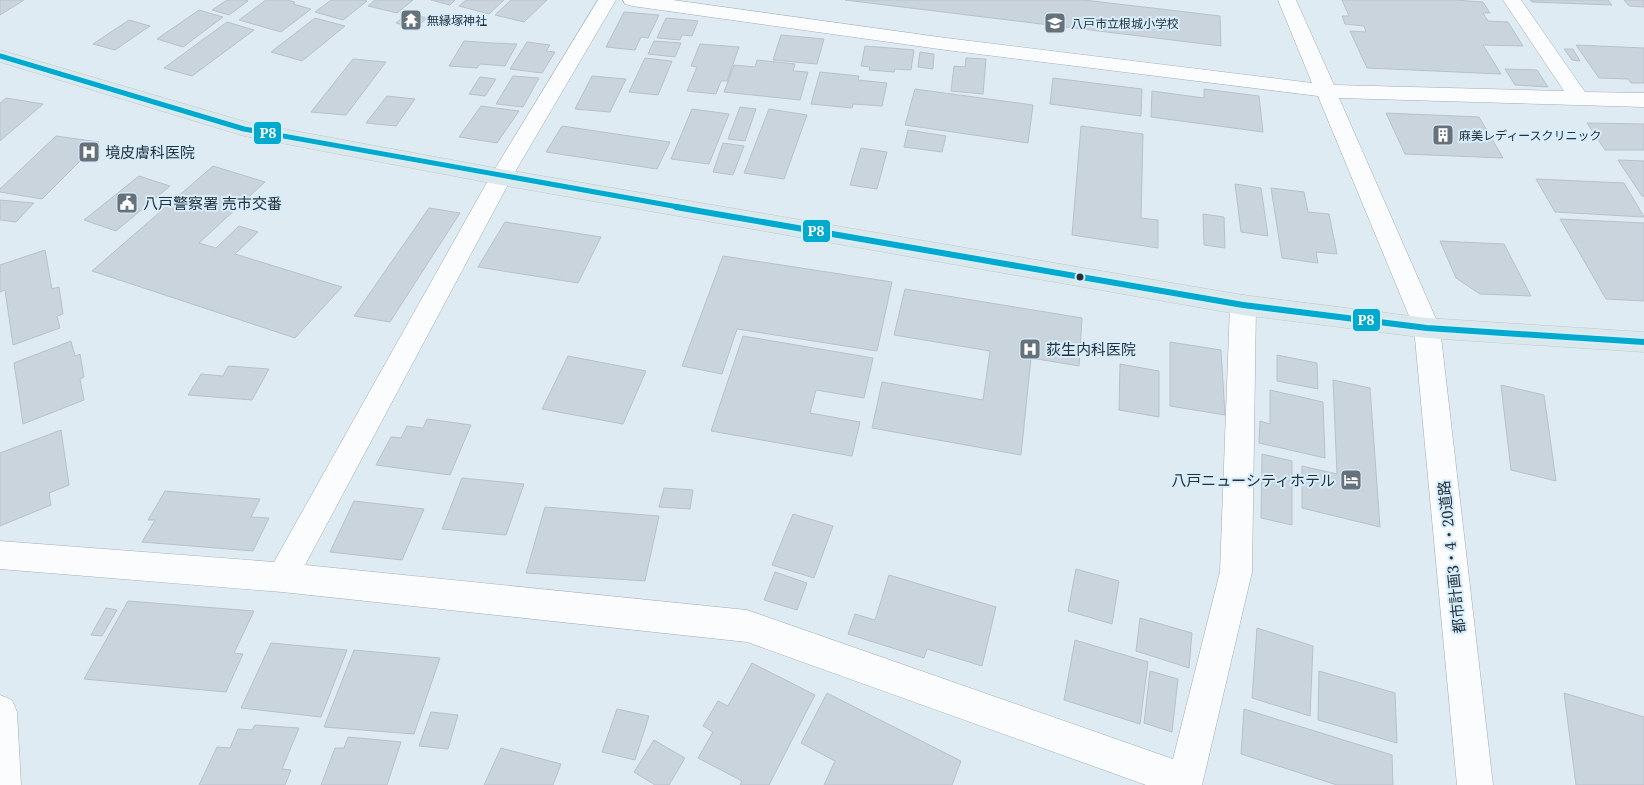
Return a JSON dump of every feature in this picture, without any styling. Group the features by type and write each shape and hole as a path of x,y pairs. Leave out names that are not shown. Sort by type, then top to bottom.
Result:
{"highway":[{"path":"0,56 244,129 501,177 1243,305 1427,328 1644,342"}],"street":[{"path":"282,577 501,177 607,0"},
{"path":"632,0 946,44 1326,91 1644,100"},
{"name":"都市計画3・4・20道路","path":"1287,0 1427,328 1475,785"},
{"path":"1512,0 1579,98"},
{"path":"0,555 282,577 747,626 1185,783 1236,572 1243,305"},
{"path":"0,712 3,785"}],"building":[{"path":"0,0 24,0 0,15"},
{"path":"227,0 248,1 229,15 212,10"},
{"path":"266,0 287,0 295,2 293,4 311,9 281,32 239,20"},
{"path":"331,0 367,1 343,20 315,12"},
{"path":"375,0 413,0 397,13 368,6"},
{"path":"431,0 455,0 450,5"},
{"path":"466,0 504,0 489,14 459,6"},
{"path":"511,0 547,0 524,22 495,15"},
{"path":"845,0 1084,0 1220,16 1221,46"},
{"path":"1342,0 1455,0 1483,2 1490,13 1483,13 1488,21 1508,22 1523,46 1483,45 1501,74 1367,68 1350,31 1366,32 1364,26 1345,24 1342,16 1349,16"},
{"path":"1530,0 1608,0 1612,5 1532,2"},
{"path":"1624,0 1644,0 1644,7 1629,6"},
{"path":"199,10 223,17 183,47 157,39"},
{"path":"624,12 659,15 648,38 641,37 635,50 606,47"},
{"name":"無縁塚神社","path":"408,13 427,18 415,28 396,23"},
{"path":"315,18 345,26 302,61 271,52"},
{"path":"666,18 698,21 692,36 682,35 680,40 657,38"},
{"path":"129,20 150,26 115,50 93,44"},
{"path":"227,22 254,30 192,76 164,68"},
{"path":"781,35 824,39 817,64 773,60"},
{"path":"464,41 517,44 505,66 480,64 477,68 449,66"},
{"path":"654,41 681,43 675,57 648,54"},
{"path":"527,42 550,45 546,51 555,52 542,73 510,69"},
{"path":"700,44 739,47 727,81 721,81 716,94 687,91 697,67 691,66"},
{"path":"1576,45 1644,48 1644,83 1631,83 1628,79 1599,78"},
{"path":"865,46 914,50 911,70 895,69 894,72 869,70 870,67 861,66"},
{"path":"1564,49 1573,49 1580,61 1572,60"},
{"path":"920,52 934,54 933,69 918,67"},
{"path":"645,58 672,61 658,95 629,92"},
{"path":"966,58 986,59 983,94 951,91 954,66 965,67"},
{"path":"353,59 386,62 346,115 311,112"},
{"path":"757,60 795,64 793,71 808,72 800,100 724,92 734,65 755,67"},
{"path":"1505,69 1537,70 1548,87 1515,85"},
{"path":"820,72 859,76 858,80 887,83 882,106 853,104 852,108 811,104"},
{"path":"513,76 539,78 523,107 496,104"},
{"path":"592,76 626,79 610,112 575,109"},
{"path":"480,77 496,79 485,96 469,94"},
{"path":"1053,78 1142,89 1141,116 1050,104"},
{"path":"915,89 1033,105 1028,143 905,125"},
{"path":"1204,89 1259,96 1263,132 1151,117 1152,91 1204,98"},
{"path":"387,96 415,99 396,126 366,123"},
{"path":"6,98 43,104 0,141 0,103"},
{"path":"481,106 519,111 497,143 459,137"},
{"path":"740,107 756,109 745,141 728,139"},
{"path":"692,109 729,114 709,164 671,159"},
{"path":"769,109 807,115 784,179 744,173"},
{"name":"麻美レディースクリニック","path":"1386,113 1479,117 1503,158 1405,154"},
{"path":"1587,123 1644,124 1644,150 1605,150"},
{"path":"562,126 670,142 657,169 546,152"},
{"path":"1081,126 1143,134 1141,218 1158,220 1158,248 1072,235"},
{"path":"908,130 946,136 942,152 904,147"},
{"path":"56,136 99,142 42,199 0,192 0,189"},
{"path":"723,143 744,146 733,175 713,172"},
{"path":"861,148 887,152 877,189 850,185"},
{"path":"1618,160 1644,161 1644,196 1642,196"},
{"path":"213,166 265,182 199,243 216,248 239,226 258,232 235,254 342,287 295,338 92,271"},
{"name":"八戸警察署 売市交番","path":"139,176 170,186 116,231 84,220"},
{"path":"1536,179 1624,183 1644,217 1555,212"},
{"path":"1235,184 1261,188 1268,236 1241,232"},
{"path":"1271,188 1304,192 1308,212 1329,214 1337,254 1316,252 1318,263 1282,258"},
{"path":"0,200 34,203 16,222 0,220"},
{"path":"429,208 460,213 390,322 354,316"},
{"path":"1203,214 1224,217 1225,248 1204,245"},
{"path":"1560,219 1644,223 1644,301 1606,299"},
{"path":"505,222 601,237 578,283 478,267"},
{"path":"1440,241 1504,244 1531,296 1480,294 1456,278"},
{"path":"45,250 52,289 59,287 63,314 57,316 60,328 13,345 5,290 0,292 0,265"},
{"path":"723,256 892,282 877,351 737,329 722,374 682,366"},
{"path":"905,289 1082,318 1079,366 1031,358 1021,455 872,428 882,382 983,400 990,351 894,335"},
{"path":"743,336 873,358 864,398 816,390 810,413 860,422 852,456 711,431"},
{"path":"71,341 75,356 80,354 84,377 80,379 84,400 23,424 14,363"},
{"path":"1170,342 1221,350 1225,415 1170,406"},
{"path":"1277,355 1317,363 1318,389 1277,381"},
{"path":"568,356 646,371 623,424 542,409"},
{"path":"1120,364 1159,371 1159,417 1119,410"},
{"path":"228,366 269,369 252,400 188,395 201,374 223,376"},
{"path":"1333,380 1370,388 1380,527 1302,508 1302,466 1337,474"},
{"path":"1501,385 1544,395 1556,481 1511,470"},
{"path":"1270,390 1323,402 1325,458 1259,443 1260,421 1270,424"},
{"path":"427,419 471,425 450,475 376,465 391,437 401,438 407,426 423,428"},
{"path":"61,430 69,485 49,493 51,505 0,526 0,453"},
{"path":"1262,454 1292,461 1292,525 1261,518"},
{"path":"462,478 524,484 506,535 442,529"},
{"path":"664,488 693,490 690,509 659,507"},
{"path":"165,491 260,499 251,517 269,518 253,551 142,542 155,520 148,520"},
{"path":"354,501 424,509 402,560 330,552"},
{"path":"545,507 659,516 645,581 526,573"},
{"path":"793,514 833,526 814,578 772,565"},
{"path":"1076,569 1119,581 1112,624 1068,611"},
{"path":"775,572 807,583 797,610 764,600"},
{"path":"889,575 996,607 982,666 927,649 924,658 848,634 855,614 875,620"},
{"path":"128,601 254,611 234,653 243,654 226,692 84,679"},
{"path":"106,608 117,610 102,636 91,635"},
{"path":"1140,618 1192,633 1189,668 1136,651"},
{"path":"1257,628 1313,646 1310,716 1252,698"},
{"path":"1075,640 1148,662 1140,724 1064,700"},
{"path":"271,643 347,650 321,717 241,708"},
{"path":"354,650 440,658 414,734 324,727"},
{"path":"752,663 815,695 769,785 740,785 742,781 698,758 713,732 703,726 718,701 728,706"},
{"path":"1150,671 1178,679 1172,732 1144,723"},
{"path":"1319,671 1395,693 1397,743 1318,720"},
{"path":"827,693 961,761 952,785 824,785 835,761 801,743"},
{"path":"1564,693 1644,717 1644,785 1576,785"},
{"path":"617,709 649,716 635,760 602,752"},
{"path":"1244,709 1392,755 1393,785 1337,785 1241,754"},
{"path":"431,712 458,715 448,749 419,746"},
{"path":"255,725 299,728 282,769 291,770 285,785 199,785 217,747 230,748 238,729 252,730"},
{"path":"348,737 401,742 387,785 321,785 335,748 344,748"},
{"path":"654,740 685,758 669,785 655,785 634,772"},
{"path":"501,748 561,764 553,785 484,785"}],"transit line":[{"name":"P8","path":"0,56 244,129 501,177 1243,305 1427,328 1644,342"}],"place":[{"name":"無縁塚神社","path":"411,20"},
{"name":"八戸市立根城小学校","path":"1055,23"},
{"name":"麻美レディースクリニック","path":"1443,135"},
{"name":"境皮膚科医院","path":"89,152"},
{"name":"八戸警察署 売市交番","path":"127,203"},
{"name":"荻生内科医院","path":"1030,349"},
{"name":"八戸ニューシティホテル","path":"1351,480"}]}
